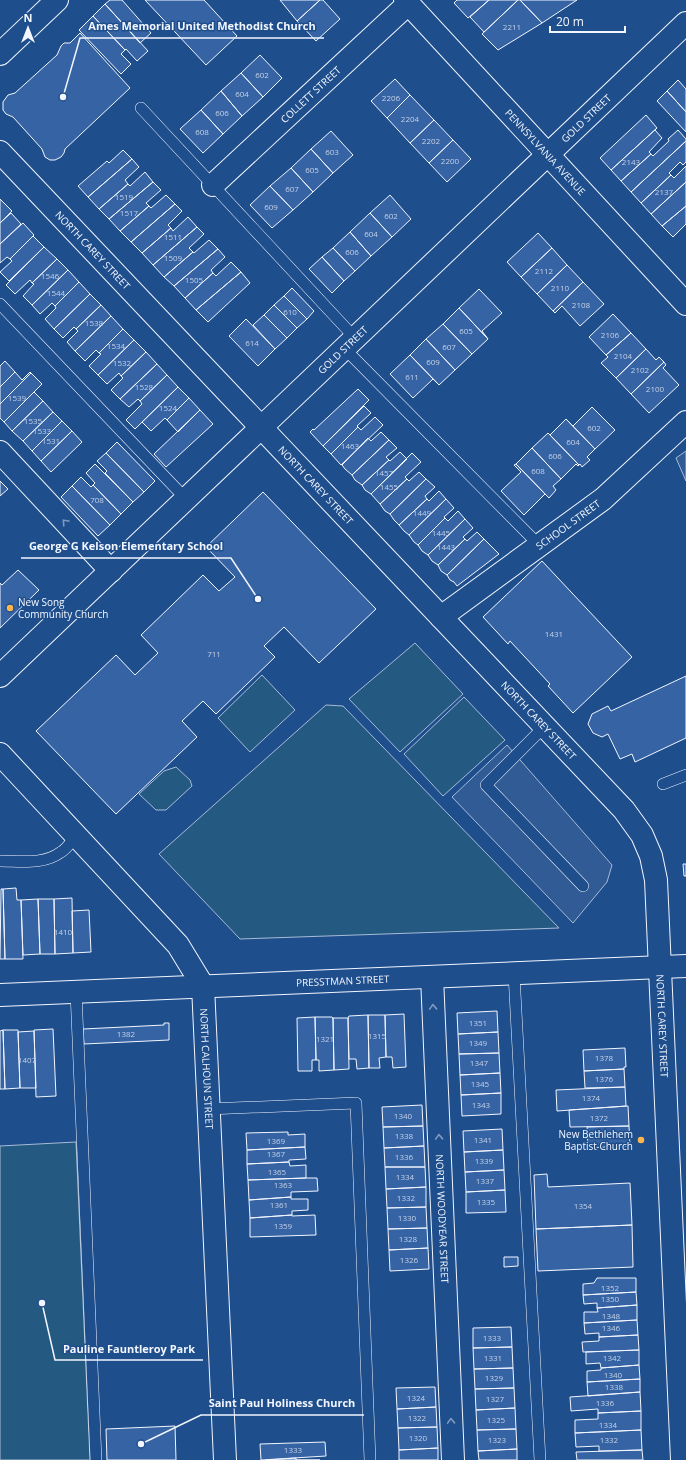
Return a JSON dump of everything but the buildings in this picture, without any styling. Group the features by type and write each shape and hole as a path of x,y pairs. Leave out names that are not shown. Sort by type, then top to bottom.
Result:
{"street":[{"path":"0,54 57,0"},
{"name":"PENNSYLVANIA AVENUE","path":"406,2 686,304"},
{"name":"COLLETT STREET","path":"213,185 406,2"},
{"name":"GOLD STREET","path":"0,676 686,23"},
{"name":"NORTH CAREY STREET","path":"0,152 624,810 642,835 651,856 656,880 682,1460"},
{"name":"SCHOOL STREET","path":"441,617 603,498 686,422"},
{"path":"0,452 110,571"},
{"name":"NORTH CALHOUN STREET","path":"0,754 178,945 203,986 225,1460"},
{"name":"PRESSTMAN STREET","path":"0,995 686,966"},
{"name":"NORTH WOODYEAR STREET","path":"432,977 453,1460"}],"lane":[{"path":"141,108 213,185 350,343 539,545"},
{"path":"0,304 186,499"},
{"path":"545,726 486,785 583,886"},
{"path":"663,784 686,775"},
{"path":"0,861 36,861 48,859 62,852 76,836"},
{"path":"514,974 540,1460"},
{"path":"76,992 96,1460"},
{"path":"208,1109 356,1103 370,1460"}],"shaded area":[{"path":"686,451 686,481 676,458"},
{"path":"415,643 463,694 400,752 349,699"},
{"path":"262,675 295,710 250,752 218,718"},
{"path":"464,697 505,740 443,796 404,754"},
{"path":"326,705 343,706 559,928 240,939 159,854"},
{"path":"507,745 612,865 607,882 573,923 452,797"},
{"path":"176,767 190,780 192,786 166,810 156,810 139,794 164,771"},
{"path":"76,1142 90,1460 0,1460 0,1146"}],"place":[{"name":"Ames Memorial United Methodist Church","path":"63,97"},
{"name":"George G Kelson Elementary School","path":"258,599"},
{"name":"New Song Community Church","path":"10,608"},
{"name":"New Bethlehem Baptist Church","path":"641,1140"},
{"name":"Pauline Fauntleroy Park","path":"42,1303"},
{"name":"Saint Paul Holiness Church","path":"141,1444"}]}
